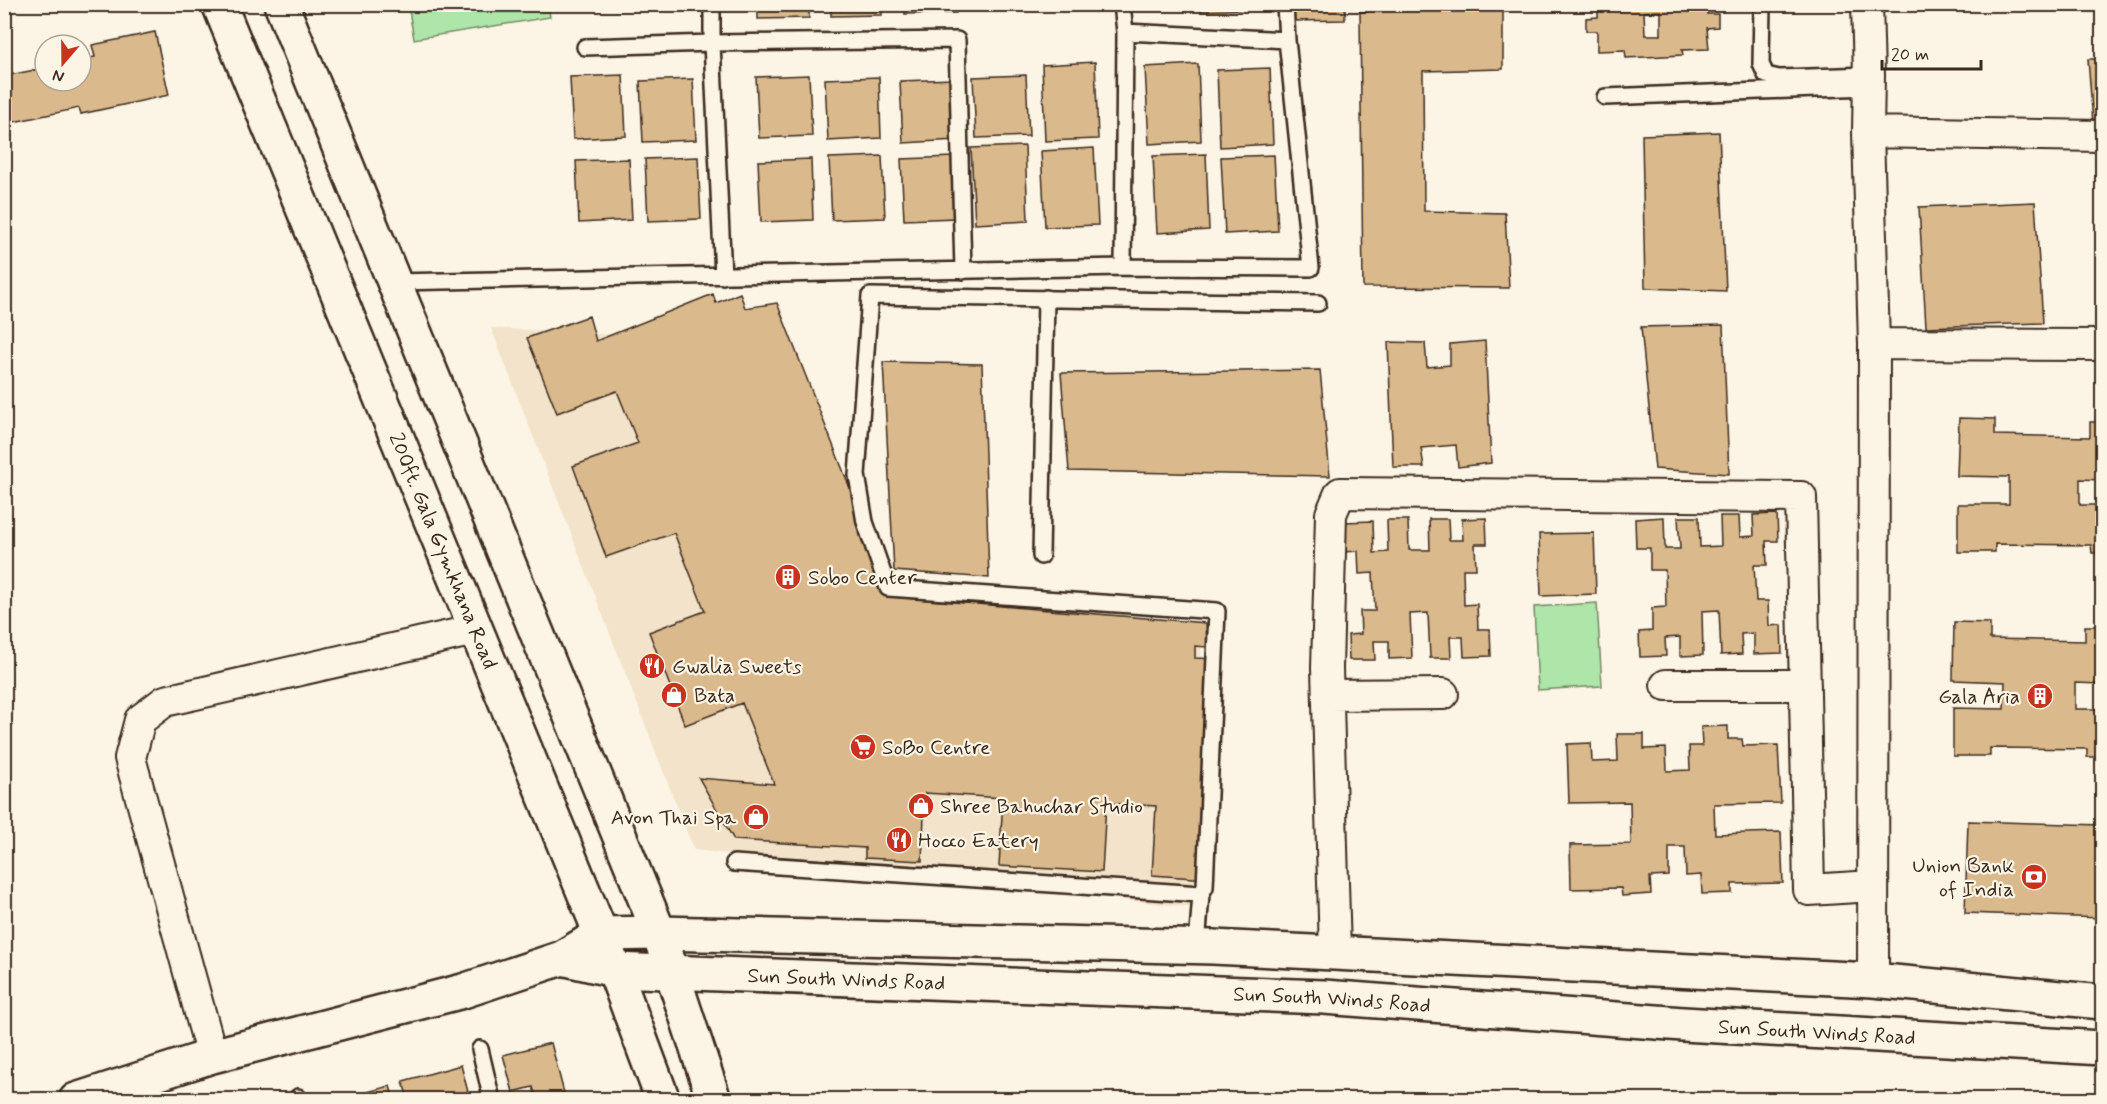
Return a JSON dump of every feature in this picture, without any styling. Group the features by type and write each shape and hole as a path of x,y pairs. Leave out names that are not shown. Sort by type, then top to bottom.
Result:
{"street":[{"name":"200ft. Gala Gymkhana Road","path":"219,4 601,933 663,1100"},
{"path":"281,4 659,933 714,1100"},
{"path":"1867,4 1874,344 1874,980"},
{"path":"1868,132 2103,136"},
{"path":"1874,344 2103,345"},
{"path":"1335,953 1328,695 1331,514 1340,493 1801,497 1809,890 1873,886"},
{"path":"212,1056 130,758 140,720 165,700 475,630"},
{"path":"1666,685 1805,685"},
{"path":"1328,695 1443,694"},
{"path":"76,1100 212,1056 463,991 562,958 601,933 1197,946 1874,980 2103,1002"},
{"name":"Sun South Winds Road","path":"562,958 614,970 1324,997 1683,1024 2103,1048"}],"lane":[{"path":"712,4 723,276"},
{"path":"1122,4 1125,32 1123,267"},
{"path":"394,282 1123,267 1311,268 1285,4"},
{"path":"1762,4 1761,64 1766,75 1779,78 1869,81"},
{"path":"1125,32 1287,40"},
{"path":"585,47 957,40 963,270"},
{"path":"1605,97 1869,81"},
{"path":"1197,946 1201,894 1205,886 1217,611 888,588 865,522 857,475 870,296 1318,303"},
{"path":"1041,556 1046,298"},
{"path":"734,863 1201,894"},
{"path":"480,1049 492,1100"}],"shaded area":[{"name":"SoBo Centre","path":"491,328 769,343 868,609 1201,632 1204,909 694,850"}],"green space":[{"path":"408,5 548,5 550,17 414,39"},
{"path":"1597,603 1602,686 1538,690 1534,607"}],"building":[{"path":"644,4 695,4 695,9 644,8"},
{"path":"758,4 809,4 809,18 758,19"},
{"path":"831,4 882,4 882,15 831,16"},
{"path":"904,4 955,4 956,13 905,14"},
{"path":"1201,4 1254,4 1254,9 1201,11"},
{"path":"1292,4 1345,4 1345,20 1293,21"},
{"path":"1465,4 1503,4 1503,69 1423,71 1424,211 1505,213 1509,288 1363,287 1360,12"},
{"path":"1619,4 1685,4 1685,8 1707,8 1707,14 1718,14 1718,27 1707,28 1709,49 1682,50 1683,55 1626,58 1625,50 1597,51 1597,31 1586,31 1586,18 1598,17 1598,10 1619,9","holes":["1661,11 1661,35 1645,35 1644,12"]},
{"path":"155,32 169,95 81,114 79,108 4,124 4,76 33,70 33,93 93,93 93,57 95,57 93,45"},
{"path":"2088,59 2102,59 2102,123 2093,123"},
{"path":"1095,62 1098,139 1045,141 1042,65"},
{"path":"1198,64 1201,141 1149,144 1145,67"},
{"path":"1270,68 1273,144 1220,147 1217,70"},
{"path":"623,75 626,136 573,139 570,77"},
{"path":"809,75 812,136 759,138 756,77"},
{"path":"1026,75 1029,136 976,138 973,77"},
{"path":"879,77 881,138 828,141 825,79"},
{"path":"693,79 696,140 643,142 640,81"},
{"path":"953,79 956,140 903,143 900,81"},
{"path":"1719,132 1726,291 1645,288 1642,135"},
{"path":"1025,146 1028,221 975,224 971,148"},
{"path":"1094,148 1098,225 1045,227 1041,151"},
{"path":"1206,154 1209,230 1157,233 1153,156"},
{"path":"1274,155 1278,231 1225,234 1221,157"},
{"path":"882,156 885,218 832,220 829,158"},
{"path":"698,157 701,219 648,221 645,159"},
{"path":"954,157 956,218 904,220 901,159"},
{"path":"629,159 632,220 579,223 576,161"},
{"path":"811,159 813,220 761,222 758,161"},
{"path":"2035,202 2043,323 1926,327 1919,207"},
{"name":"SoBo Centre","path":"740,293 745,308 777,303 893,597 1206,623 1207,647 1195,646 1195,658 1221,659 1208,879 1152,875 1156,806 1106,803 1102,872 999,866 1003,798 925,793 922,861 865,858 865,848 734,840 699,778 774,784 742,703 685,725 649,632 705,611 674,533 606,557 573,466 638,443 617,391 557,413 527,338 589,316 596,341 713,294 716,303"},
{"path":"1723,325 1729,474 1655,469 1641,327"},
{"path":"1485,341 1491,463 1458,467 1456,445 1421,448 1424,467 1393,467 1388,342 1425,343 1427,367 1450,365 1450,344"},
{"path":"883,362 982,364 989,578 894,571"},
{"path":"1320,370 1330,476 1069,471 1061,373"},
{"path":"1959,418 1995,419 1995,435 2090,437 2090,422 2102,422 2102,480 2080,479 2080,505 2102,505 2102,553 2092,553 2091,545 1995,544 1995,552 1958,552 1958,504 2009,504 2009,477 1957,476"},
{"path":"1777,514 1778,541 1766,541 1767,565 1754,565 1756,601 1768,601 1769,626 1781,625 1782,653 1754,654 1754,633 1741,634 1742,654 1721,655 1719,610 1702,611 1703,655 1680,656 1680,637 1665,638 1666,656 1640,657 1639,632 1652,631 1652,608 1666,607 1665,570 1650,570 1650,548 1636,548 1635,519 1664,517 1665,549 1680,549 1678,517 1699,517 1700,547 1721,546 1720,516 1739,516 1740,537 1754,536 1753,515"},
{"path":"1486,518 1487,544 1475,544 1476,569 1463,569 1464,605 1477,604 1478,629 1490,629 1491,656 1464,657 1463,637 1450,637 1451,658 1430,658 1428,613 1410,614 1412,658 1389,659 1389,641 1374,641 1375,660 1349,660 1348,635 1361,634 1360,611 1375,611 1373,573 1359,574 1358,551 1345,552 1344,522 1373,521 1374,553 1388,552 1387,520 1408,520 1409,550 1430,550 1429,519 1448,519 1449,540 1463,540 1462,519"},
{"path":"1594,533 1596,594 1541,596 1539,534"},
{"name":"Gala Aria","path":"1954,622 1990,623 1990,639 2085,641 2085,626 2102,626 2102,684 2075,683 2075,709 2102,709 2102,757 2087,757 2087,749 1990,748 1990,756 1953,756 1953,708 2004,709 2005,682 1953,680"},
{"path":"1728,726 1728,739 1742,739 1743,746 1778,745 1781,803 1714,804 1715,834 1781,832 1783,883 1732,884 1732,893 1702,894 1701,875 1686,876 1685,847 1669,847 1669,876 1650,877 1651,894 1622,896 1621,888 1571,889 1570,845 1631,844 1630,802 1569,803 1567,744 1591,743 1592,762 1618,761 1617,734 1644,734 1644,749 1666,748 1667,771 1690,770 1689,746 1702,746 1701,727"},
{"path":"1968,821 2102,825 2102,918 1965,913"},
{"path":"551,1043 564,1093 537,1100 533,1087 513,1092 503,1055"},
{"path":"461,1065 468,1092 450,1097 451,1100 408,1100 403,1081"},
{"path":"390,1086 394,1100 338,1100"}],"place":[{"name":"Sobo Center","path":"788,577"},
{"name":"Gwalia Sweets","path":"652,666"},
{"name":"Bata","path":"674,695"},
{"name":"Gala Aria","path":"2040,696"},
{"name":"SoBo Centre","path":"863,747"},
{"name":"Shree Bahuchar Studio","path":"921,806"},
{"name":"Avon Thai Spa","path":"756,817"},
{"name":"Hocco Eatery","path":"899,840"},
{"name":"Union Bank of India","path":"2034,877"}]}
